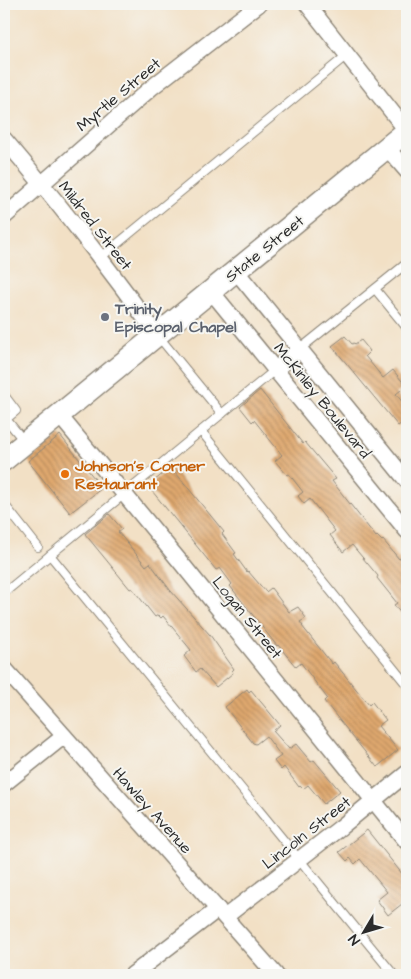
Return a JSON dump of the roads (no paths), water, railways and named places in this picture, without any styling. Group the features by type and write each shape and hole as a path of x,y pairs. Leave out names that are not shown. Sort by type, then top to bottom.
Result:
{"street":[{"name":"Myrtle Street","path":"4,217 151,88 259,4"},
{"path":"307,4 407,132"},
{"name":"State Street","path":"4,460 407,132"},
{"name":"Mildred Street","path":"4,138 100,258 157,335"},
{"path":"387,148 407,171"},
{"name":"McKinley Boulevard","path":"236,272 407,481"},
{"name":"McKinley Boulevard","path":"211,291 407,531"},
{"path":"275,370 300,349"},
{"name":"Logan Street","path":"59,415 407,842"},
{"name":"Hawley Avenue","path":"4,668 276,975"},
{"path":"4,784 64,736"},
{"name":"Lincoln Street","path":"132,975 300,859 407,773"}],"lane":[{"path":"100,258 347,55"},
{"path":"300,349 407,263"},
{"path":"375,289 407,328"},
{"path":"157,335 222,414"},
{"path":"4,593 275,370"},
{"path":"4,395 16,411 5,420 25,442"},
{"path":"201,431 407,685"},
{"path":"4,504 38,547"},
{"path":"50,555 394,975"}],"place":[{"name":"Trinity Episcopal Chapel","path":"105,317"},
{"name":"Johnson's Corner Restaurant","path":"65,474"}]}
